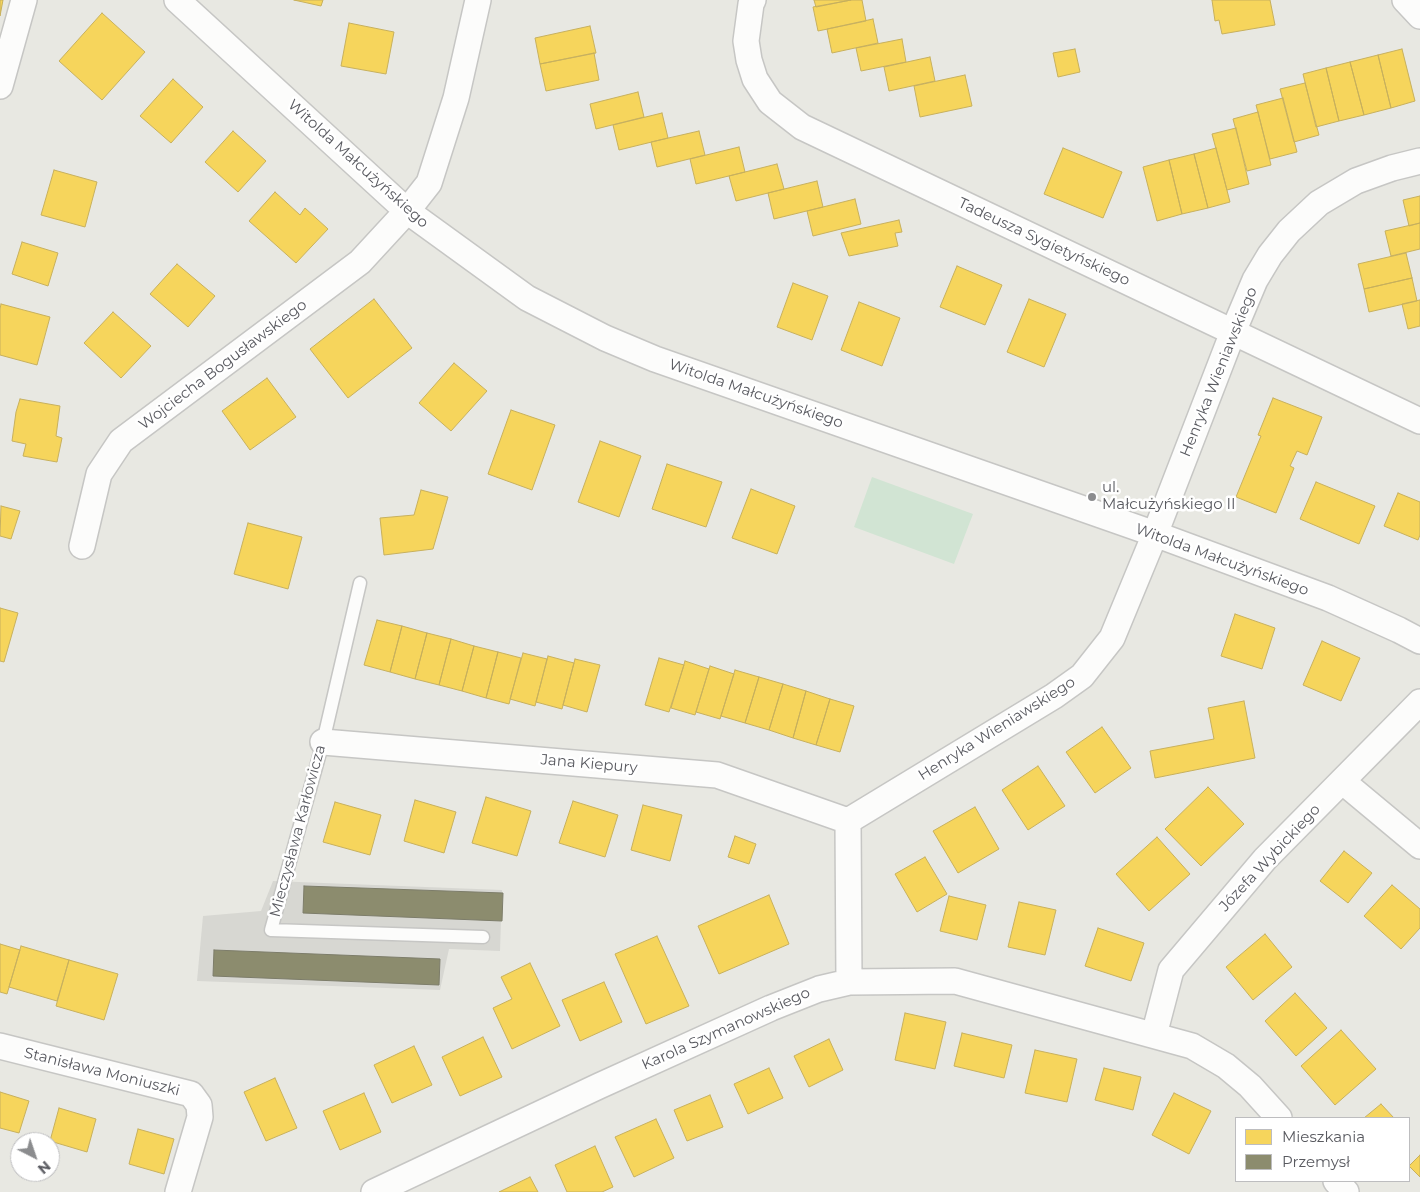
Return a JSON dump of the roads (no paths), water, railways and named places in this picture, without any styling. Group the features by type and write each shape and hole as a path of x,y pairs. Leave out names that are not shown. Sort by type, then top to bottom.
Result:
{"street":[{"path":"0,86 24,0"},
{"name":"Witolda Małcużyńskiego","path":"177,0 407,211 527,298 605,338 655,359 1155,534 1328,598 1420,641"},
{"name":"Wojciecha Bogusławskiego","path":"82,546 99,474 121,441 360,262 407,211 428,183 456,98 478,0"},
{"name":"Tadeusza Sygietyńskiego","path":"753,0 746,41 755,79 770,102 802,127 1420,420"},
{"path":"1405,0 1420,16"},
{"name":"Henryka Wieniawskiego","path":"848,821 1054,696 1082,676 1112,638 1255,280 1270,255 1288,231 1319,203 1356,180 1420,161"},
{"name":"Józefa Wybickiego","path":"1154,1036 1171,970 1265,859 1420,702"},
{"name":"Jana Kiepury","path":"323,742 717,775 848,821"},
{"path":"1342,781 1420,846"},
{"path":"848,821 849,982"},
{"name":"Karola Szymanowskiego","path":"374,1192 599,1086 771,1008 819,989 849,982 955,981 1192,1046 1226,1066 1250,1086 1278,1117"},
{"name":"Stanisława Moniuszki","path":"0,1046 191,1094 199,1106 200,1116 178,1192"},
{"path":"1337,1182 1346,1192"}],"lane":[{"name":"Mieczysława Karłowicza","path":"360,583 323,742 271,930 483,937"}],"place":[{"name":"ul. Małcużyńskiego II","path":"1092,497"}]}
